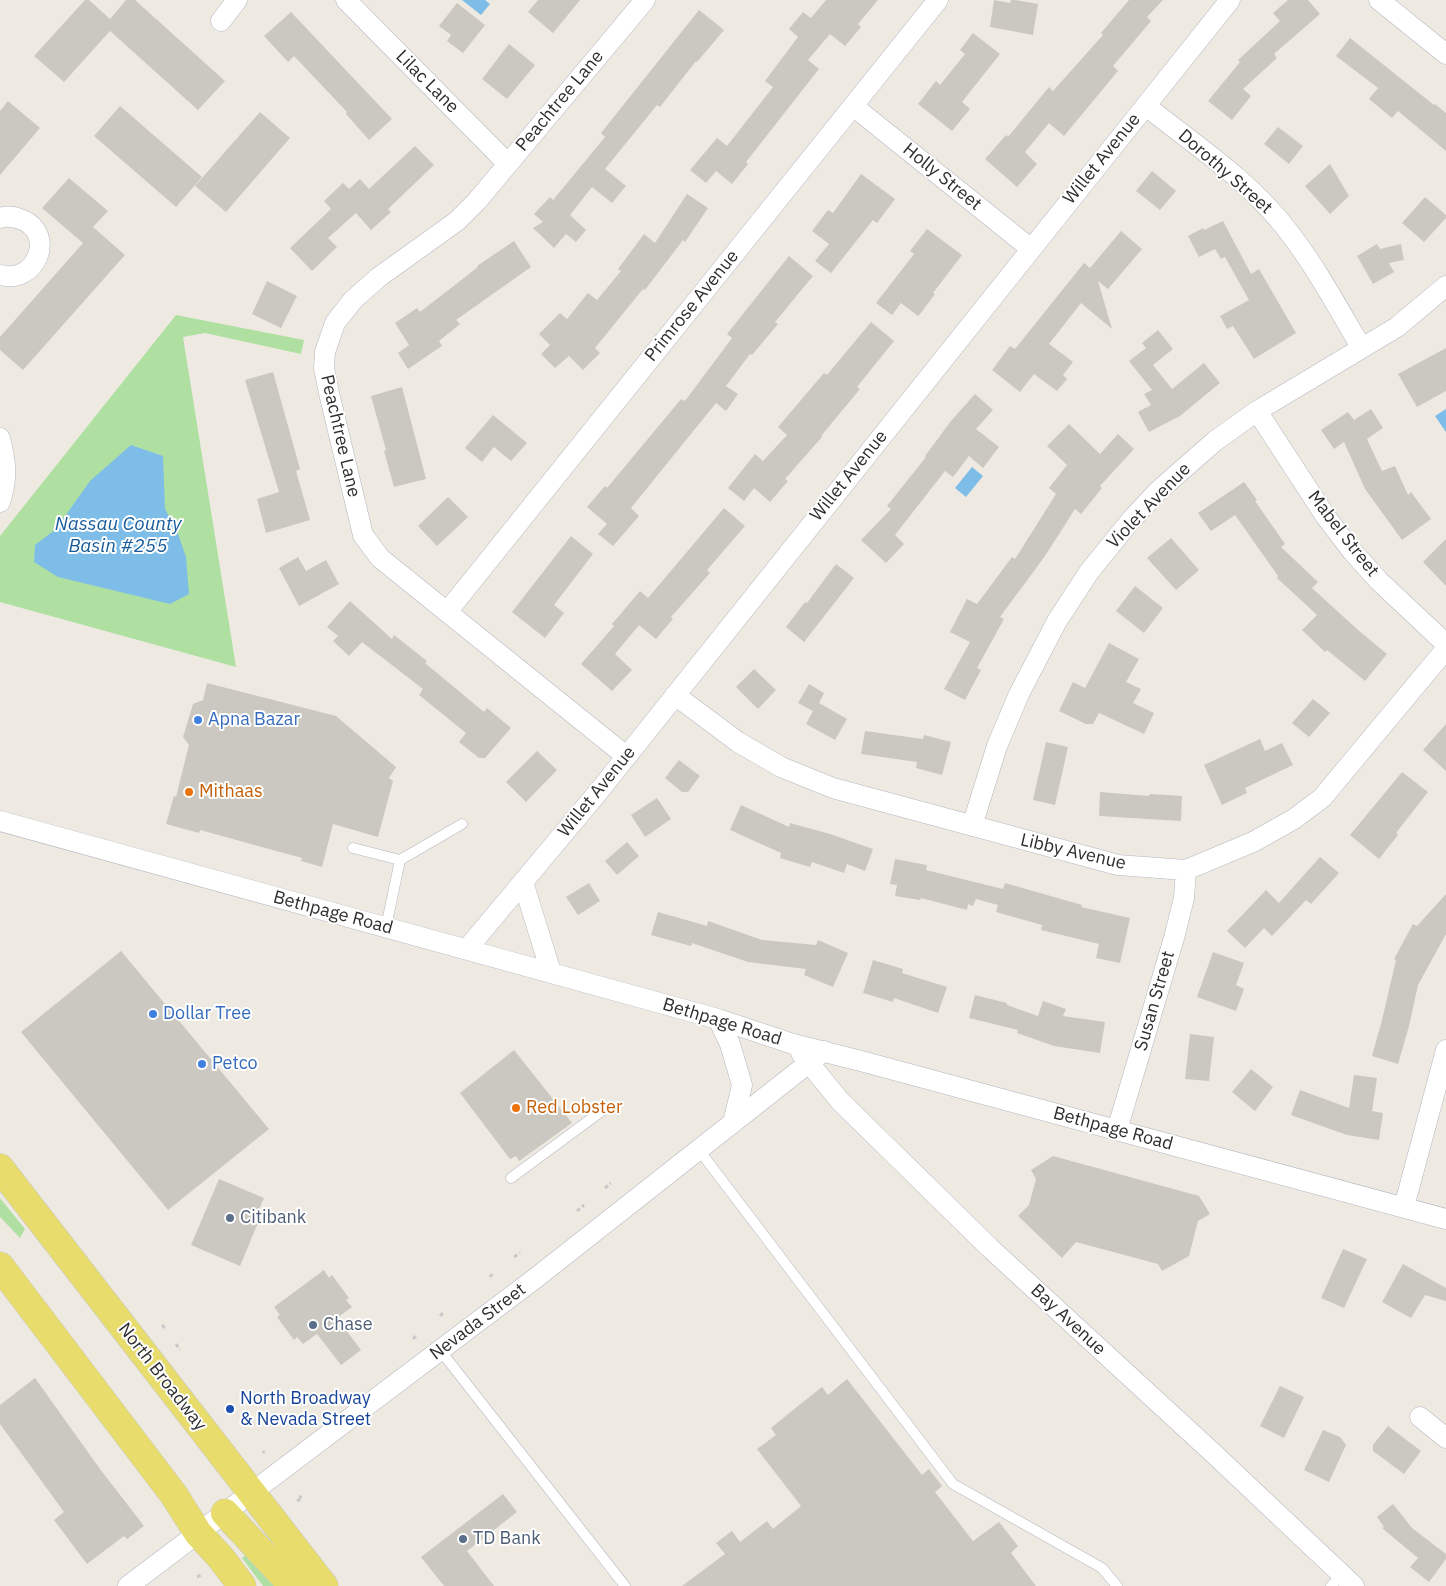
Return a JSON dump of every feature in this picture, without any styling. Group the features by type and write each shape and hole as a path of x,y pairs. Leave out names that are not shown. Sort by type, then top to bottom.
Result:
{"main road":[{"name":"North Broadway","path":"0,1168 324,1586"},
{"path":"0,1266 174,1495 198,1533 221,1558 242,1586"},
{"path":"225,1513 293,1586"}],"street":[{"path":"221,21 237,0"},
{"name":"Lilac Lane","path":"346,0 508,164"},
{"name":"Peachtree Lane","path":"626,756 380,558 363,535 328,393 324,368 325,352 334,323 353,300 380,277 457,221 477,201 645,0"},
{"name":"Primrose Avenue","path":"447,612 938,0"},
{"name":"Willet Avenue","path":"466,950 626,756 1230,0"},
{"path":"1379,0 1446,54"},
{"name":"Holly Street","path":"853,106 1030,248"},
{"name":"Dorothy Street","path":"1146,106 1256,195 1288,230 1306,255 1361,347"},
{"path":"0,218 16,217 27,222 35,231 40,242 39,254 34,264 25,272 14,277 0,275"},
{"name":"Violet Avenue","path":"972,826 997,746 1020,694 1057,621 1089,572 1131,520 1157,492 1215,441 1256,411 1397,327 1446,286"},
{"name":"Mabel Street","path":"1256,411 1326,517 1352,551 1379,582 1446,644"},
{"path":"0,438 4,457 6,485 0,502"},
{"name":"Libby Avenue","path":"674,695 738,742 781,767 833,788 1118,865 1186,870 1253,842 1294,819 1322,798 1446,649"},
{"name":"Bethpage Road","path":"0,821 551,972 718,1019 793,1044"},
{"name":"Susan Street","path":"1117,1130 1174,938 1184,898 1186,870"},
{"path":"523,882 551,972"},
{"path":"718,1019 730,1044 742,1084 732,1124"},
{"name":"Bay Avenue","path":"793,1044 816,1057 840,1101 990,1248 1213,1453 1342,1582"},
{"path":"1404,1207 1446,1050"},
{"name":"Bethpage Road","path":"816,1057 1117,1130 1446,1219"},
{"name":"Nevada Street","path":"128,1586 537,1277 816,1057"},
{"path":"1420,1417 1446,1438"}],"lane":[{"path":"353,848 400,860 462,824"},
{"path":"386,927 400,860"},
{"path":"511,1178 603,1110"},
{"path":"699,1150 953,1484 1102,1568 1117,1586"},
{"path":"440,1350 625,1586"}],"path":[{"path":"605,1188 611,1183"},
{"path":"577,1211 584,1205"},
{"path":"514,1257 520,1253"},
{"path":"440,1316 444,1312"},
{"path":"176,1344 180,1350"},
{"path":"297,1501 302,1498 299,1496"},
{"path":"197,1577 201,1575"}],"green space":[{"path":"176,315 304,340 301,354 205,333 183,337 236,667 0,602 0,536"},
{"path":"0,1198 25,1229 20,1238 0,1217"},
{"path":"250,1552 282,1586 263,1586 242,1558"}],"water":[{"path":"462,0 485,0 490,4 481,15"},
{"path":"1446,409 1446,432 1435,416"},
{"name":"Nassau County Basin #255","path":"131,445 163,456 165,509 177,531 186,557 189,594 170,604 58,577 34,562 35,545 56,529 90,481"},
{"path":"972,467 983,476 966,497 955,488"}],"building":[{"path":"85,0 89,0 110,19 126,0 135,0 225,81 198,110 110,31 64,82 34,56"},
{"path":"538,0 580,0 553,33 528,12"},
{"path":"826,0 878,0 858,24 861,27 845,46 830,34 808,60 819,69 746,162 748,164 732,184 716,171 706,183 690,170 717,138 727,146 773,87 765,81 798,37 789,29 803,12 811,18"},
{"path":"994,0 1010,3 1011,0 1015,0 1038,4 1033,35 990,27"},
{"path":"1129,0 1163,0 1147,17 1151,21 1113,66 1118,71 1064,136 1049,123 1025,152 1037,164 1017,187 985,159 1006,135 1008,137 1049,87 1053,91 1103,35 1101,33"},
{"path":"1288,0 1308,0 1320,14 1274,54 1277,58 1243,89 1251,96 1232,120 1208,101 1240,62 1238,60 1280,21 1273,13"},
{"path":"457,3 485,25 463,53 447,41 451,35 439,26"},
{"path":"699,10 724,30 696,61 660,107 657,105 605,169 626,186 612,203 592,187 570,215 586,230 576,242 566,234 554,248 533,228 543,222 534,214 550,197 553,200 605,137 601,133"},
{"path":"291,12 392,119 369,140 346,114 347,112 294,56 288,62 264,36"},
{"path":"973,33 1000,54 962,102 970,109 952,131 918,104 936,81 940,85 965,54 960,50"},
{"path":"1350,38 1446,113 1446,151 1398,111 1392,118 1369,99 1378,88 1336,56"},
{"path":"509,44 535,65 507,99 482,79"},
{"path":"8,101 40,128 0,175 0,111"},
{"path":"120,106 202,177 176,207 94,136"},
{"path":"260,112 290,138 226,212 195,186"},
{"path":"1278,127 1303,146 1289,164 1264,144"},
{"path":"415,146 434,165 388,209 391,212 371,230 356,213 328,238 337,247 312,271 290,248 331,209 324,201 343,183 349,189 360,179 369,189"},
{"path":"1330,164 1349,196 1330,214 1305,186"},
{"path":"1152,171 1176,191 1160,210 1136,191"},
{"path":"861,174 895,199 877,223 873,220 831,273 815,261 829,244 812,231 828,210 833,213"},
{"path":"69,178 108,211 93,227 125,255 23,370 0,350 0,337 83,243 42,208"},
{"path":"687,194 708,208 685,242 683,240 645,290 643,289 595,348 600,353 583,370 569,356 555,368 541,354 550,345 539,334 560,313 567,319 588,293 597,300 621,271 618,269 644,234 655,243"},
{"path":"1425,197 1446,215 1446,218 1424,242 1402,223"},
{"path":"1223,221 1251,274 1259,269 1296,333 1254,359 1233,326 1227,329 1220,316 1249,300 1225,257 1221,259 1215,249 1199,257 1188,236"},
{"path":"927,229 962,255 918,316 901,303 892,315 876,303 914,254 910,251"},
{"path":"1121,231 1142,249 1108,289 1098,281 1112,329 1081,303 1049,344 1073,362 1063,375 1067,379 1057,391 1034,374 1020,392 992,370 1010,346 1015,349 1084,263 1090,268"},
{"path":"514,241 531,267 456,320 460,324 439,341 442,346 408,369 398,353 409,345 395,323 417,308 420,312 477,266"},
{"path":"1377,244 1380,249 1401,244 1404,260 1389,263 1394,272 1373,284 1357,256"},
{"path":"789,256 813,276 775,322 778,324 752,355 750,354 726,386 738,394 726,411 716,403 631,508 639,516 613,546 598,534 607,524 587,507 605,486 607,488 681,399 685,401 732,338 727,334"},
{"path":"267,281 297,296 281,328 252,314"},
{"path":"871,322 894,341 857,387 860,389 822,437 785,479 788,481 770,502 754,488 744,501 728,488 755,454 763,461 787,435 778,427 824,373 827,375"},
{"path":"1158,330 1173,349 1153,365 1172,389 1204,363 1220,383 1180,416 1149,432 1138,412 1151,405 1144,394 1152,390 1129,361 1146,348 1142,343"},
{"path":"1446,348 1446,391 1417,407 1398,374"},
{"path":"273,372 300,469 296,471 310,520 266,533 257,499 279,492 245,380"},
{"path":"402,387 426,479 394,487 371,396"},
{"path":"975,394 993,410 976,429 999,447 983,468 969,456 953,477 945,471 895,535 904,544 886,563 861,540 891,509 887,506 926,457 951,421"},
{"path":"1371,409 1383,428 1367,439 1382,471 1395,466 1408,495 1411,492 1431,519 1402,540 1365,489 1344,442 1334,449 1321,430 1348,412 1354,420"},
{"path":"493,415 527,443 511,461 494,447 482,462 465,448"},
{"path":"1069,424 1100,454 1118,434 1134,449 1100,486 1102,488 1081,514 1075,509 1045,556 1000,617 1004,619 977,668 981,670 965,700 944,689 970,642 950,632 967,599 977,604 1012,557 1015,559 1056,494 1049,488 1067,465 1047,446"},
{"path":"1244,482 1285,544 1281,547 1318,582 1312,588 1387,654 1365,681 1327,650 1325,652 1302,630 1317,615 1277,578 1278,576 1235,515 1211,531 1198,513"},
{"path":"448,497 468,517 437,546 418,526"},
{"path":"724,508 745,526 707,570 710,573 671,617 673,619 656,639 639,625 615,654 632,670 612,691 581,664 614,626 612,624 640,591 648,598"},
{"path":"571,536 593,554 554,605 564,613 545,638 512,612"},
{"path":"1171,538 1199,570 1176,590 1147,558"},
{"path":"1446,539 1446,586 1423,562"},
{"path":"298,557 306,571 326,560 339,584 299,606 279,568"},
{"path":"836,564 854,578 804,642 786,627 805,602 807,603"},
{"path":"1135,586 1163,608 1144,633 1116,611"},
{"path":"350,601 392,639 394,635 427,661 425,663 484,712 487,708 511,728 485,758 479,758 459,742 466,733 419,695 423,689 362,642 349,656 333,641 338,636 327,627"},
{"path":"1109,643 1139,659 1126,682 1141,689 1133,703 1154,713 1144,734 1099,713 1093,724 1086,724 1059,711 1073,682 1085,688"},
{"path":"754,669 776,690 758,709 736,687"},
{"path":"207,683 336,716 396,767 389,778 393,781 378,837 333,824 322,867 301,861 302,858 200,830 199,833 166,824 174,796 176,797 189,745 183,737 193,704 203,700"},
{"path":"809,684 824,693 819,703 847,719 835,740 806,724 813,711 798,703"},
{"path":"1313,699 1330,713 1309,737 1292,723"},
{"path":"1446,724 1446,771 1423,750"},
{"path":"865,731 923,739 924,735 951,742 942,775 916,768 917,762 861,754"},
{"path":"1260,739 1265,751 1282,743 1293,765 1245,788 1247,793 1222,805 1204,765"},
{"path":"1046,742 1068,747 1055,805 1033,800"},
{"path":"537,751 557,770 526,802 506,782"},
{"path":"679,760 700,776 688,792 682,792 665,778"},
{"path":"1402,772 1428,792 1396,833 1398,835 1379,859 1350,835"},
{"path":"1100,792 1149,796 1150,794 1182,796 1181,821 1099,816"},
{"path":"657,798 671,819 645,837 631,815"},
{"path":"741,805 789,827 790,823 873,849 865,871 847,864 844,873 812,862 810,867 780,858 781,853 730,830"},
{"path":"627,842 639,856 617,875 605,861"},
{"path":"1320,857 1339,873 1311,904 1306,900 1272,936 1264,928 1245,948 1227,931 1266,890 1279,903"},
{"path":"895,859 927,865 926,870 1003,889 1005,883 1082,905 1081,907 1130,918 1120,963 1096,958 1099,944 1041,930 1042,925 996,912 998,905 976,899 973,906 968,904 967,910 921,898 920,900 895,896 897,885 890,884"},
{"path":"589,883 600,901 578,915 566,897"},
{"path":"1446,894 1446,934 1418,985 1398,1064 1372,1056 1396,960 1394,959 1413,924 1417,926"},
{"path":"658,912 707,926 708,921 762,940 816,945 818,940 848,953 833,987 804,975 806,969 748,962 692,943 691,946 651,935"},
{"path":"121,951 269,1129 168,1210 21,1032"},
{"path":"1213,952 1244,963 1236,985 1244,989 1236,1011 1197,997"},
{"path":"873,960 903,969 902,973 947,987 938,1013 894,998 893,1002 863,993"},
{"path":"975,995 1007,1003 1007,1005 1038,1016 1043,1001 1066,1009 1063,1016 1105,1022 1100,1053 1054,1046 1017,1033 1018,1030 969,1018"},
{"path":"1190,1034 1214,1037 1209,1081 1185,1079"},
{"name":"Red Lobster","path":"514,1050 572,1123 519,1161 516,1156 510,1159 460,1093"},
{"path":"1251,1069 1273,1087 1255,1111 1232,1092"},
{"path":"1354,1075 1377,1078 1372,1111 1383,1113 1379,1140 1347,1135 1291,1115 1300,1090 1349,1108"},
{"path":"1053,1156 1199,1196 1210,1214 1198,1221 1189,1256 1162,1271 1158,1264 1076,1242 1062,1258 1018,1216 1029,1205 1036,1179 1031,1170"},
{"path":"219,1179 264,1198 256,1216 260,1218 240,1266 191,1245"},
{"path":"1343,1249 1367,1259 1344,1308 1321,1298"},
{"path":"1403,1264 1446,1288 1446,1301 1425,1295 1411,1318 1382,1302"},
{"name":"Chase","path":"324,1270 329,1278 332,1275 349,1298 346,1300 352,1307 337,1318 361,1350 341,1365 317,1334 303,1344 297,1337 294,1340 277,1317 280,1315 274,1307"},
{"path":"35,1378 100,1469 144,1526 127,1539 124,1536 87,1564 54,1520 64,1512 0,1424 0,1405"},
{"path":"847,1379 922,1475 929,1469 942,1486 935,1492 973,1541 999,1522 1018,1546 1011,1553 1036,1586 682,1586 725,1554 716,1543 732,1531 740,1542 767,1521 773,1529 801,1506 757,1449 776,1435 771,1428 822,1387 828,1395"},
{"path":"1280,1386 1304,1397 1284,1438 1260,1426"},
{"path":"1388,1426 1421,1451 1404,1474 1373,1451 1373,1445"},
{"path":"1323,1430 1340,1437 1346,1445 1329,1482 1304,1470"},
{"name":"TD Bank","path":"503,1494 517,1512 467,1551 494,1586 444,1586 421,1557"},
{"path":"1393,1504 1412,1528 1446,1554 1446,1559 1429,1582 1410,1567 1418,1558 1382,1528 1384,1527 1377,1517"}],"place":[{"name":"Apna Bazar","path":"198,720"},
{"name":"Mithaas","path":"189,792"},
{"name":"Dollar Tree","path":"153,1014"},
{"name":"Petco","path":"202,1064"},
{"name":"Red Lobster","path":"516,1108"},
{"name":"Citibank","path":"230,1218"},
{"name":"Chase","path":"313,1325"},
{"name":"North Broadway & Nevada Street","path":"230,1409"},
{"name":"TD Bank","path":"463,1539"}]}
